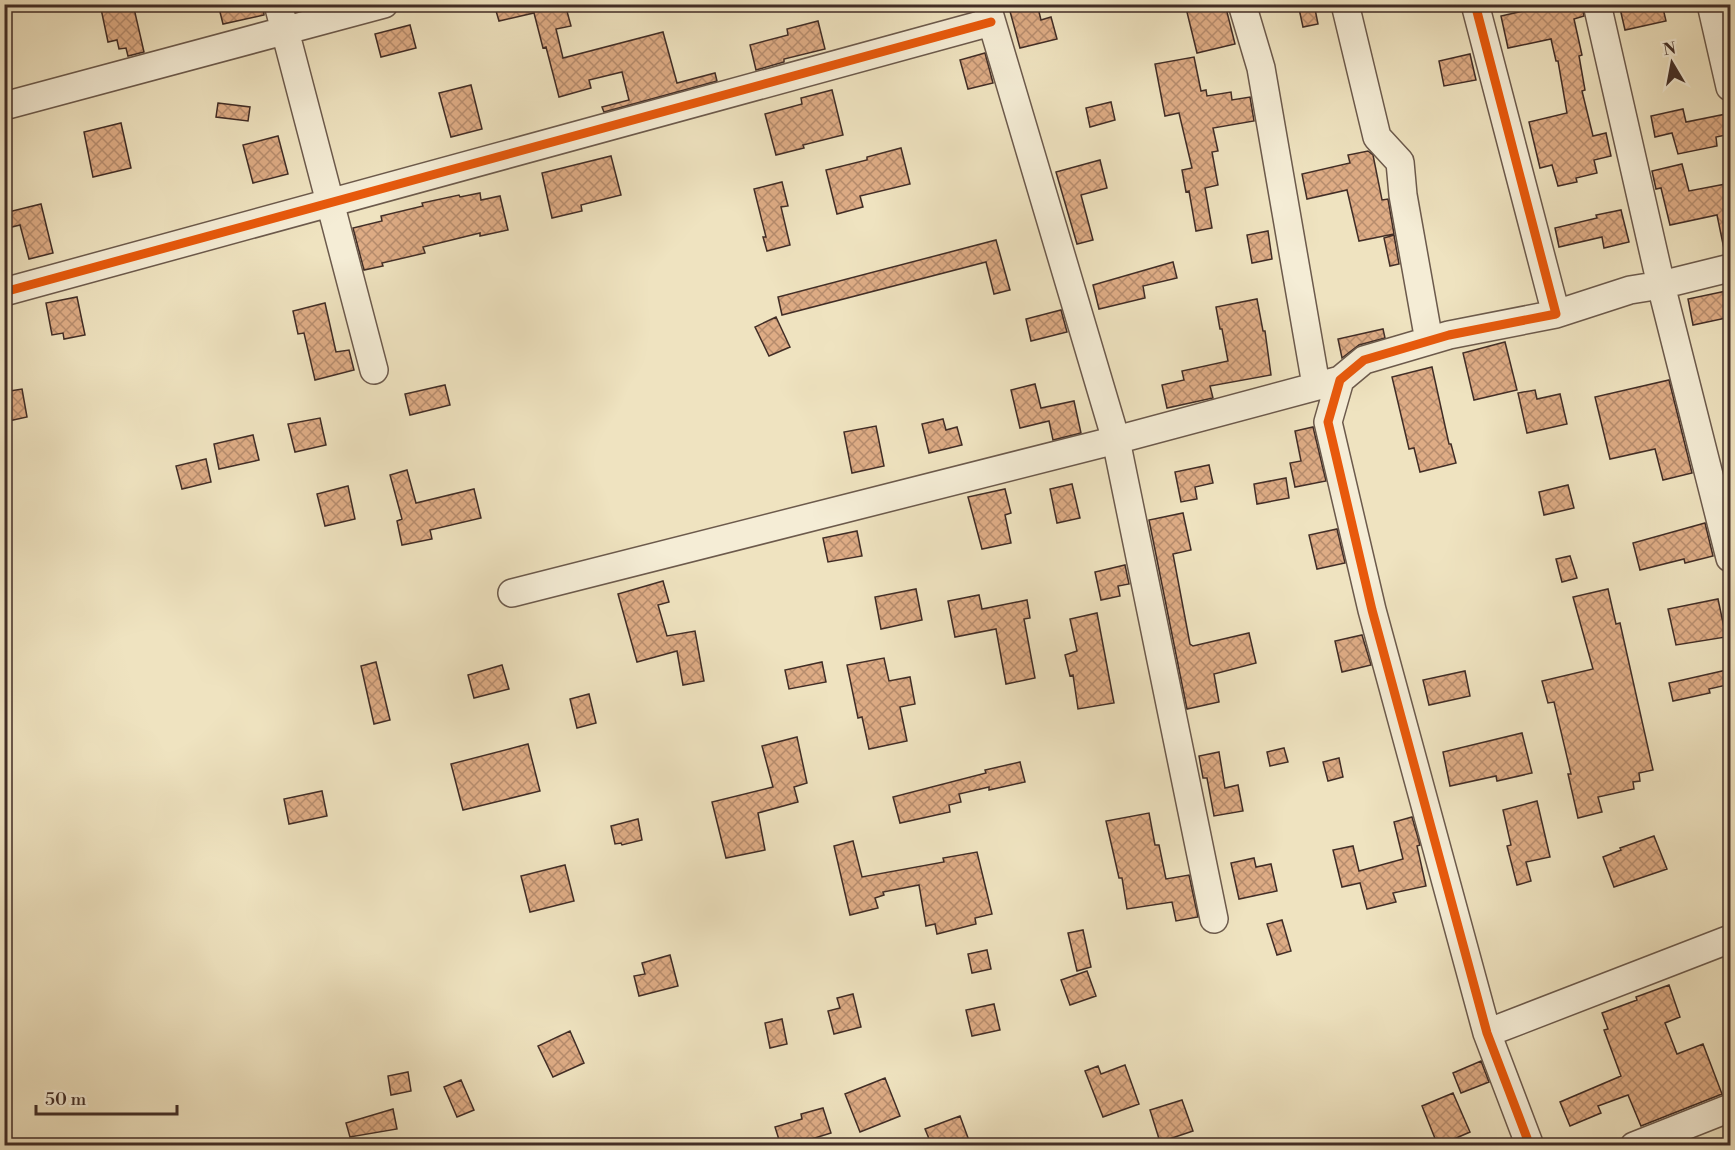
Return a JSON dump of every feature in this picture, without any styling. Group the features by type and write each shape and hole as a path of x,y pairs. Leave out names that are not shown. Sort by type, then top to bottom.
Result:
{"street":[{"path":"278,4 374,370"},
{"path":"4,106 384,4"},
{"path":"1242,4 1261,68 1328,382 1328,422 1372,610 1487,1033 1530,1146"},
{"path":"1345,4 1377,137 1400,162 1403,195 1429,341"},
{"path":"1475,4 1556,314"},
{"path":"1597,4 1661,285 1731,558"},
{"path":"1711,4 1731,87"},
{"path":"4,292 330,204 989,13 1116,440 1214,919"},
{"path":"512,593 1116,440 1328,382 1364,360 1429,341 1556,314 1630,290 1731,268"},
{"path":"1487,1033 1731,939"},
{"path":"1634,1146 1731,1108"}],"building":[{"path":"100,4 133,4 144,52 128,56 126,48 119,49 117,40 108,42"},
{"path":"218,4 263,4 264,15 223,24"},
{"path":"494,4 565,4 571,26 556,29 563,58 663,32 677,83 715,73 717,81 604,112 602,107 629,100 622,72 589,80 591,88 559,97 546,47 543,48 534,13 499,21"},
{"path":"1008,4 1037,4 1041,20 1051,17 1057,39 1020,48"},
{"path":"1185,4 1225,4 1235,44 1197,53"},
{"path":"1298,4 1314,4 1318,24 1303,27"},
{"path":"1540,4 1582,4 1584,16 1574,19 1582,55 1579,56 1585,90 1582,91 1593,136 1606,133 1611,156 1594,160 1597,173 1576,178 1577,182 1558,186 1552,165 1540,168 1529,122 1567,113 1558,61 1556,61 1551,39 1508,48 1501,16 1541,7"},
{"path":"1619,4 1662,4 1666,21 1625,30"},
{"path":"818,21 825,49 784,59 784,62 756,70 750,45 788,35 787,29"},
{"path":"410,25 416,48 381,57 375,34"},
{"path":"985,53 993,83 968,89 960,60"},
{"path":"1470,54 1476,80 1444,86 1439,61"},
{"path":"1194,57 1201,91 1206,90 1207,96 1231,92 1232,100 1250,97 1254,121 1213,128 1218,151 1212,152 1218,185 1205,188 1212,228 1196,231 1189,191 1186,192 1182,170 1192,168 1179,113 1165,116 1155,64"},
{"path":"471,85 482,129 451,137 439,93"},
{"path":"832,90 843,135 803,145 804,148 776,155 765,114 802,104 801,98"},
{"path":"1111,102 1115,120 1090,127 1086,108"},
{"path":"218,103 250,107 248,121 216,117"},
{"path":"1683,109 1686,122 1731,113 1731,134 1716,137 1717,146 1678,154 1672,133 1655,137 1651,116"},
{"path":"121,123 131,168 93,177 84,132"},
{"path":"278,136 288,174 253,183 243,145"},
{"path":"901,148 910,184 860,196 863,207 837,214 826,170 867,160 867,157"},
{"path":"1368,151 1373,155 1382,200 1388,199 1394,234 1359,241 1347,190 1307,199 1302,174 1350,163 1348,155"},
{"path":"611,156 621,195 581,205 582,211 552,218 542,173"},
{"path":"1100,160 1107,188 1081,195 1093,240 1077,244 1056,172"},
{"path":"1682,164 1689,191 1731,183 1731,248 1724,249 1717,215 1670,225 1661,188 1656,189 1652,171"},
{"path":"782,182 788,206 781,207 790,245 767,251 763,237 766,237 754,189"},
{"path":"480,193 481,200 500,196 508,230 480,236 480,233 423,247 425,253 382,263 383,266 364,270 353,228 382,221 381,216 423,206 422,203"},
{"path":"41,204 53,253 29,259 20,225 4,229 4,213"},
{"path":"1621,210 1629,242 1604,248 1602,237 1559,247 1555,228"},
{"path":"1268,231 1272,259 1252,263 1247,235"},
{"path":"1394,235 1399,264 1390,266 1384,238"},
{"path":"996,240 1010,290 994,294 986,262 782,315 778,297"},
{"path":"1173,262 1177,278 1143,286 1145,298 1099,309 1093,285"},
{"path":"1731,290 1731,317 1693,325 1688,299"},
{"path":"77,297 85,335 64,339 63,333 52,335 46,303"},
{"path":"1257,299 1263,331 1265,331 1271,375 1210,386 1213,398 1167,408 1162,385 1184,380 1182,371 1228,361 1216,307"},
{"path":"325,303 336,352 349,350 354,370 315,380 304,333 298,334 293,311"},
{"path":"1061,310 1067,332 1031,341 1026,319"},
{"path":"776,317 790,347 769,356 755,327"},
{"path":"1383,329 1385,338 1359,345 1342,358 1338,339"},
{"path":"1505,342 1517,390 1474,400 1463,353"},
{"path":"1432,367 1449,444 1451,444 1456,463 1420,472 1414,448 1409,449 1392,377"},
{"path":"1669,380 1692,473 1663,480 1655,449 1610,459 1595,397"},
{"path":"1035,384 1041,408 1074,401 1081,433 1053,440 1049,421 1020,428 1011,390"},
{"path":"445,385 450,405 410,415 405,394"},
{"path":"22,389 27,417 4,422 4,392"},
{"path":"1535,390 1537,399 1560,394 1567,424 1527,433 1518,393"},
{"path":"320,418 326,445 295,452 288,424"},
{"path":"943,419 946,430 957,427 962,445 929,453 922,424"},
{"path":"876,426 884,466 852,473 844,432"},
{"path":"1313,427 1326,481 1295,487 1290,463 1301,461 1295,431"},
{"path":"253,435 259,460 219,469 214,444"},
{"path":"206,459 211,482 182,489 176,466"},
{"path":"1209,465 1213,483 1195,487 1197,499 1181,502 1175,472"},
{"path":"407,470 416,503 474,489 481,518 430,530 432,539 402,545 397,521 402,519 390,475"},
{"path":"1286,478 1289,498 1257,504 1254,484"},
{"path":"1072,484 1080,518 1057,523 1050,489"},
{"path":"1568,485 1574,508 1544,515 1539,492"},
{"path":"348,486 355,519 325,526 317,494"},
{"path":"1005,489 1011,513 1005,515 1011,543 982,549 968,497"},
{"path":"1183,513 1191,550 1173,554 1190,644 1193,646 1249,633 1256,663 1214,674 1219,702 1187,709 1149,520"},
{"path":"1705,523 1713,556 1685,563 1684,559 1640,570 1633,543"},
{"path":"1337,529 1345,563 1317,569 1309,535"},
{"path":"857,531 862,556 828,562 823,538"},
{"path":"1570,556 1577,578 1562,582 1556,559"},
{"path":"1125,565 1129,584 1118,586 1120,596 1101,600 1095,572"},
{"path":"663,581 669,602 658,605 667,636 695,631 704,681 683,685 677,651 637,662 618,594"},
{"path":"916,589 922,620 881,629 875,597"},
{"path":"1608,589 1616,624 1620,623 1653,770 1639,773 1640,781 1633,782 1634,789 1598,797 1602,812 1578,818 1568,774 1571,774 1554,702 1548,703 1542,681 1593,669 1573,597"},
{"path":"979,595 982,609 1027,600 1030,618 1024,619 1035,678 1006,684 996,629 955,637 948,601"},
{"path":"1718,599 1726,637 1676,645 1668,609"},
{"path":"1097,613 1114,703 1078,709 1073,675 1070,676 1065,655 1077,651 1070,619"},
{"path":"1362,635 1371,665 1342,672 1335,641"},
{"path":"884,658 889,681 910,677 915,704 900,707 907,741 869,749 862,717 858,718 847,665"},
{"path":"376,662 390,720 374,724 361,666"},
{"path":"822,662 826,682 789,689 785,670"},
{"path":"502,665 509,689 474,698 468,675"},
{"path":"1731,669 1731,684 1709,689 1710,693 1673,701 1669,683"},
{"path":"1465,671 1470,696 1429,705 1423,680"},
{"path":"589,694 596,723 577,728 570,699"},
{"path":"1522,733 1532,773 1497,781 1496,776 1450,786 1443,752"},
{"path":"797,737 807,783 794,787 798,802 758,813 765,850 726,858 712,802 773,787 762,746"},
{"path":"528,744 540,791 463,810 451,764"},
{"path":"1284,748 1288,762 1270,766 1267,752"},
{"path":"1219,752 1225,788 1238,785 1243,811 1214,816 1207,778 1203,778 1199,756"},
{"path":"1339,758 1343,777 1328,781 1323,762"},
{"path":"1020,762 1025,782 959,794 961,802 949,805 950,812 900,823 893,797"},
{"path":"322,791 327,816 289,824 284,799"},
{"path":"1537,801 1550,857 1526,862 1531,881 1517,885 1507,846 1511,845 1503,810"},
{"path":"1149,813 1155,845 1159,845 1166,879 1189,875 1198,917 1176,921 1172,902 1127,909 1122,878 1119,878 1106,821"},
{"path":"1412,817 1420,845 1417,846 1426,886 1393,893 1396,902 1367,909 1360,883 1342,887 1333,850 1353,846 1359,871 1403,859 1394,822"},
{"path":"638,819 642,840 622,845 621,843 615,844 611,826"},
{"path":"1654,836 1667,869 1614,887 1603,857 1621,850 1620,848"},
{"path":"853,841 862,877 944,862 943,858 977,852 992,914 975,918 976,924 937,934 935,924 926,926 919,885 883,892 884,895 875,898 878,908 850,915 834,846"},
{"path":"1254,858 1256,867 1271,864 1277,891 1239,899 1231,863"},
{"path":"565,865 574,901 530,912 521,876"},
{"path":"1282,920 1291,951 1277,955 1267,924"},
{"path":"1083,930 1091,967 1077,971 1068,933"},
{"path":"987,950 991,969 972,973 968,954"},
{"path":"670,955 678,986 639,996 634,976 645,974 642,963"},
{"path":"1087,971 1096,996 1070,1005 1061,980"},
{"path":"1669,985 1680,1017 1665,1023 1677,1054 1703,1044 1722,1094 1641,1126 1628,1095 1598,1106 1601,1113 1570,1126 1560,1102 1621,1076 1604,1030 1608,1029 1602,1013"},
{"path":"853,994 861,1027 834,1034 828,1011 840,1008 837,998"},
{"path":"994,1004 1000,1030 972,1036 966,1010"},
{"path":"782,1019 787,1044 770,1048 765,1023"},
{"path":"570,1031 584,1063 553,1077 538,1046"},
{"path":"1481,1061 1489,1082 1461,1093 1453,1073"},
{"path":"1125,1065 1139,1104 1103,1117 1085,1071 1098,1066 1101,1074"},
{"path":"408,1072 411,1091 391,1095 388,1076"},
{"path":"885,1078 900,1116 860,1132 845,1094"},
{"path":"461,1080 474,1110 457,1117 444,1087"},
{"path":"1453,1093 1470,1132 1438,1146 1422,1106"},
{"path":"1182,1100 1193,1131 1160,1142 1150,1110"},
{"path":"823,1108 831,1133 802,1142 803,1146 781,1146 775,1127 802,1119 801,1114"},
{"path":"393,1109 397,1129 350,1137 346,1123"},
{"path":"960,1116 971,1146 932,1146 925,1129"}],"cycle path":[{"path":"1475,4 1556,314 1449,335 1364,360 1340,380 1328,422 1372,610 1487,1033 1530,1146"},
{"path":"4,292 991,22"}]}
